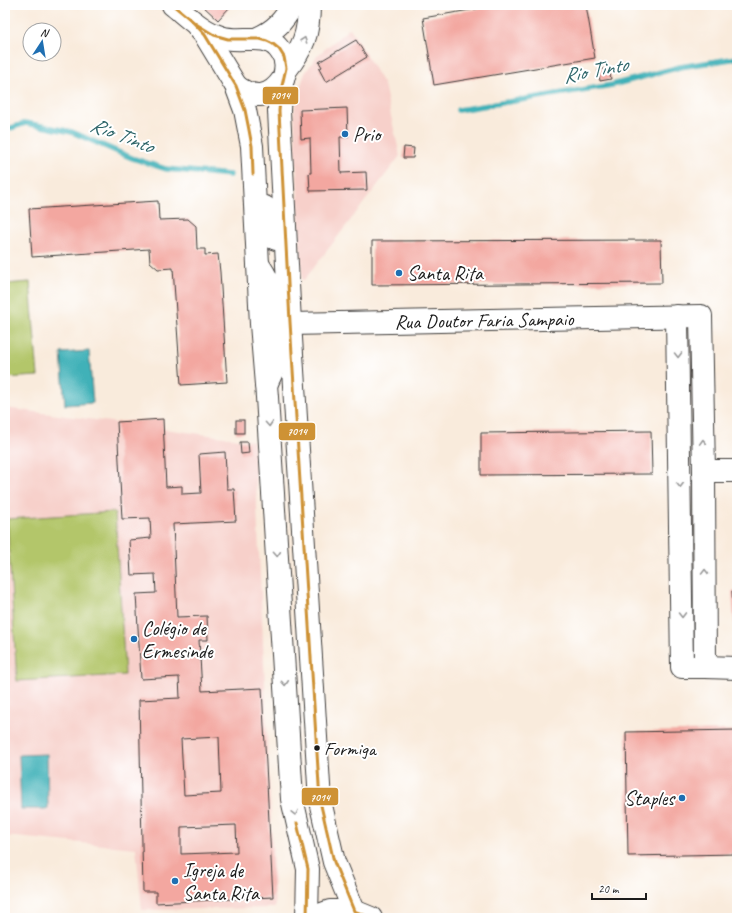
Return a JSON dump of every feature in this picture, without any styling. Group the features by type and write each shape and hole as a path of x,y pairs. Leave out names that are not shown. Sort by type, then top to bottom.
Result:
{"main road":[{"path":"173,5 209,32 221,37 233,40 268,40 276,45 282,52 285,61 279,111 290,324 320,801 334,862 362,915"},
{"path":"293,5 278,26 270,33 240,44 234,50 230,59 229,69 245,110 252,146 258,264 292,799 308,869 307,918"},
{"path":"192,20 205,35 234,82 243,91 252,95 261,95 278,87 304,43 309,20 309,5"},
{"path":"254,182 265,204 267,235 276,239 285,234"},
{"path":"258,264 270,286 272,310 275,318 282,323 290,324"},
{"path":"677,316 682,667 737,668"},
{"name":"Rua Doutor Faria Sampaio","path":"290,324 701,316 704,471 705,667"},
{"path":"266,385 275,365 274,338 276,332 281,327 290,324"},
{"path":"704,471 737,471"},
{"path":"311,918 330,911 362,915"}],"shaded area":[{"name":"Prio","path":"350,28 384,85 400,156 305,279 302,280 294,112 305,73 318,55"},
{"name":"Colégio de Ermesinde","path":"5,408 254,441 275,908 142,910 136,848 5,836"}],"green space":[{"path":"30,282 38,376 5,378 5,284"},
{"path":"115,512 125,675 17,681 7,519"}],"water":[{"path":"89,351 93,403 65,405 61,353"},
{"path":"47,754 48,809 21,809 19,755"}],"building":[{"path":"202,5 228,5 230,7 218,20"},
{"path":"499,5 586,5 595,58 434,85 423,18"},
{"path":"356,40 367,57 326,82 319,69 322,67 319,62"},
{"path":"609,68 611,79 600,81 598,70"},
{"path":"347,108 348,137 340,137 341,173 366,172 367,190 310,191 310,138 301,139 300,110"},
{"path":"404,147 414,148 413,158 403,158"},
{"path":"158,201 159,220 188,219 196,226 197,249 205,249 205,255 218,254 227,382 181,385 173,268 158,269 150,262 149,249 32,257 29,209"},
{"path":"661,240 662,283 372,285 372,241"},
{"path":"163,419 166,487 182,486 182,494 201,493 199,454 225,452 227,489 234,489 236,521 173,524 177,617 207,616 208,640 199,640 202,691 262,688 273,897 156,903 156,892 143,892 139,700 180,698 179,677 141,679 136,594 156,593 155,574 131,575 129,540 151,538 150,518 122,519 117,422","holes":["219,737 221,793 184,795 181,739","236,825 237,852 181,854 181,827"]},
{"path":"236,420 244,420 244,433 236,433"},
{"path":"651,431 652,474 481,475 481,433"},
{"path":"240,442 248,442 249,453 241,454"},
{"path":"732,591 737,591 737,650 736,650"},
{"name":"Staples","path":"737,730 737,854 628,856 626,732"}],"waterway":[{"name":"Rio Tinto","path":"458,110 612,85 680,67 737,58"},
{"name":"Rio Tinto","path":"5,130 26,123 72,132 132,158 166,169 230,175"}],"transit line":[{"name":"7014","path":"173,5 196,24 214,35 228,39 260,39 267,41 279,49 284,57 286,68 281,90 279,111 290,322 320,801 334,862 354,911 371,918"},
{"name":"7014","path":"189,18 205,35 236,86 245,110 249,130 252,146 253,174"},
{"name":"7014","path":"297,823 308,869 307,918"}],"place":[{"name":"Prio","path":"345,134"},
{"name":"Santa Rita","path":"399,273"},
{"name":"Colégio de Ermesinde","path":"134,639"},
{"name":"Formiga","path":"317,748"},
{"name":"Staples","path":"682,798"},
{"name":"Igreja de Santa Rita","path":"175,881"}]}
